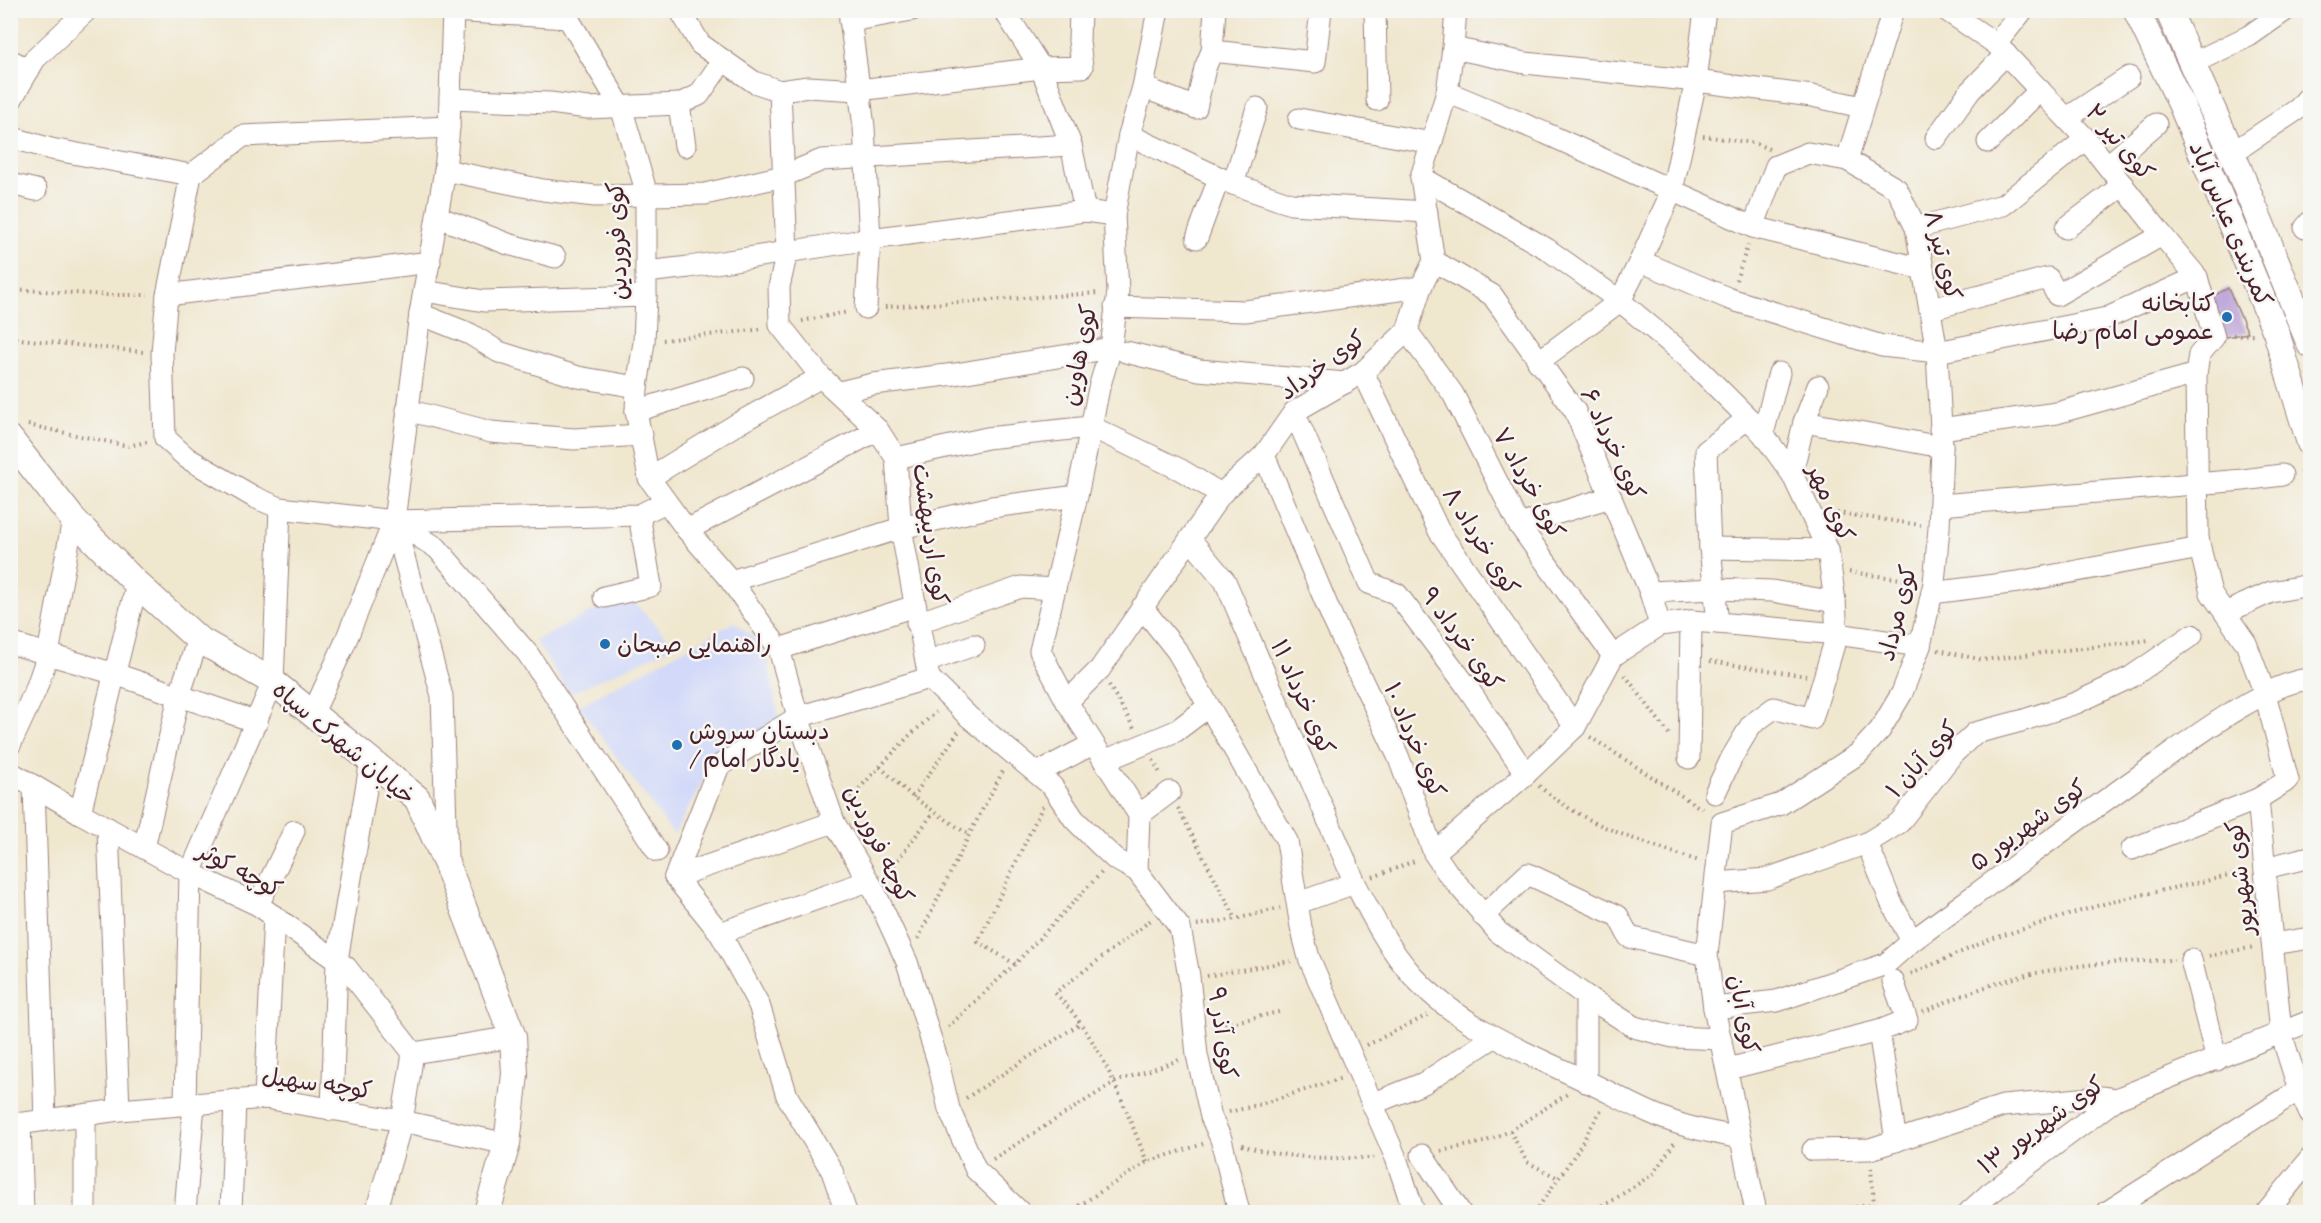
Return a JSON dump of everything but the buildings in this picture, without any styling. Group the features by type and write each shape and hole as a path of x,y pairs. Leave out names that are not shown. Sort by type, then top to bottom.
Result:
{"main road":[{"name":"کمربندی عباس آباد","path":"2136,10 2182,106 2276,332 2310,443"},
{"name":"کمربندی عباس آباد","path":"2168,10 2232,153 2310,344"},
{"name":"خیابان شهرک سپاه","path":"16,431 73,519 137,584 198,639 273,682 417,798 447,865 513,1036 515,1074 507,1144 487,1212"}],"street":[{"path":"680,10 700,44 754,82 780,91 808,87 859,90 1041,68 1082,67 1079,41 1080,10"},
{"path":"866,308 870,239 866,156 850,16 912,10"},
{"path":"1004,10 1041,68 1071,145 1086,211"},
{"name":"کوی هاوین","path":"1139,815 1067,702 1040,651 1077,496 1119,350 1114,215 1129,135 1143,87 1158,10"},
{"path":"1143,87 1196,108 1205,68 1212,51 1215,10"},
{"path":"1212,51 1316,62 1321,10"},
{"path":"1375,10 1377,100"},
{"path":"1434,261 1421,177 1447,92 1456,10"},
{"path":"1538,362 1620,300 1640,261 1672,191 1696,81 1705,10"},
{"path":"1847,160 1893,10"},
{"name":"کوی تیر ۲","path":"1946,10 2001,49 2108,165 2197,277 2214,337"},
{"path":"1936,138 2001,49 2023,10"},
{"path":"2193,63 2249,36 2286,10"},
{"path":"10,102 20,65 35,59 85,11"},
{"path":"313,713 344,645 394,521 420,314 445,170 449,127 453,11"},
{"name":"کوی فروردین","path":"453,11 568,18 621,107 646,196 644,342 636,411 649,478"},
{"path":"1453,48 1525,63 1812,96 1862,107"},
{"path":"450,99 549,103 588,108 679,104 699,95 723,60"},
{"path":"2067,118 2129,77"},
{"path":"1988,142 2040,90"},
{"path":"780,91 787,252 780,287 780,325"},
{"path":"1447,92 1545,133 1753,227 1923,269"},
{"path":"2232,153 2298,109 2310,95"},
{"path":"679,104 685,146"},
{"path":"1197,238 1226,181 1257,108"},
{"path":"1299,119 1432,143"},
{"path":"2108,165 2156,124"},
{"path":"449,127 243,135 191,175 167,295 162,353 165,438 187,458 254,497 280,508 394,521 639,515 666,502"},
{"path":"1129,135 1226,181 1291,204 1427,212"},
{"path":"10,137 51,149 191,175"},
{"path":"1916,228 2003,205 2086,139"},
{"path":"445,170 585,195 705,194 783,176 822,160 1071,145"},
{"name":"کوی تیر ۸","path":"1793,158 1808,153 1847,160 1897,189 1916,228 1937,352"},
{"path":"1753,227 1776,166 1793,158"},
{"name":"کوی مهر","path":"1421,177 1547,249 1620,300 1687,357 1763,434 1792,474 1809,509 1829,559 1837,634 1812,719 1774,708 1751,725 1732,757 1715,793"},
{"path":"10,184 36,190"},
{"path":"2066,228 2123,185"},
{"path":"646,272 870,239 1086,211 1114,215"},
{"path":"438,217 508,244 555,257"},
{"path":"1931,309 2048,278 2057,295 2162,235"},
{"name":"کوی خرداد","path":"1067,702 1100,669 1221,494 1264,455 1294,412 1354,378 1407,331 1421,287 1434,261"},
{"name":"کوی خرداد ۶","path":"1434,261 1492,295 1575,411 1650,592 1660,625"},
{"path":"1640,261 1730,299 1882,346 1937,352 2107,318 2197,277"},
{"path":"167,295 430,262"},
{"path":"1116,299 1245,311 1421,287"},
{"path":"424,291 484,301 646,296"},
{"path":"420,314 470,334 499,352 578,377 637,387"},
{"name":"کوی اردیبهشت","path":"780,325 821,377 840,392 878,430 896,458 901,528 927,670"},
{"name":"کوی خرداد ۷","path":"1407,331 1453,394 1519,525 1613,656"},
{"name":"کوی شهریور","path":"2214,337 2199,355 2196,374 2200,548 2211,593 2246,643 2265,694 2288,780 2258,799 2281,1033 2301,1080 2310,1114"},
{"path":"840,392 873,384 1119,350 1199,370 1354,378"},
{"name":"کوی مرداد","path":"1722,823 1782,804 1858,754 1880,730 1902,693 1920,646 1933,588 1940,506 1941,438 1937,352"},
{"path":"1763,434 1779,373"},
{"path":"1804,422 1941,438 2057,413 2196,374"},
{"path":"649,478 737,424 821,377"},
{"path":"636,411 743,378"},
{"name":"کوی خرداد ۸","path":"1354,378 1439,531 1575,727"},
{"path":"1792,474 1804,422 1818,386"},
{"path":"407,410 491,432 574,439 642,435"},
{"name":"کوی خرداد ۹","path":"1294,412 1369,583 1397,594 1465,684 1526,774"},
{"path":"1718,623 1710,548 1706,451 1748,418"},
{"path":"896,458 987,438 1095,429 1181,470 1221,494"},
{"path":"687,530 878,430"},
{"name":"کوی خرداد ۱۰","path":"1264,455 1332,617 1398,756 1434,853 1483,916 1498,932 1586,996 1634,1027 1673,1037 1721,1039"},
{"path":"1940,506 2282,475"},
{"name":"کوچه فروردین","path":"649,478 687,530 731,581 779,649 798,717 834,822 871,885 907,962 932,1042 949,1109 976,1170 1020,1212"},
{"path":"731,581 901,528 992,507 1077,496"},
{"path":"1519,525 1611,496"},
{"path":"185,1212 189,1104 190,873 273,682 280,508"},
{"path":"604,597 651,586 639,515"},
{"path":"10,745 36,689 48,654 73,519"},
{"path":"394,521 437,548 528,654 657,851"},
{"path":"394,521 442,696 447,865"},
{"name":"کوی خرداد ۱۱","path":"1190,539 1225,581 1355,883 1376,926 1391,950 1414,977 1447,1006 1494,1037 1643,1110 1686,1126 1741,1138"},
{"path":"1710,548 1829,559"},
{"path":"1933,588 2018,582 2200,548"},
{"path":"80,813 137,584"},
{"path":"2224,613 2271,592 2310,585"},
{"path":"779,649 1021,587 1055,589"},
{"path":"1650,592 1715,589 1772,591 1835,602"},
{"path":"1143,607 1176,651 1287,841 1301,927 1309,958 1396,1158 1414,1212"},
{"path":"1434,853 1526,774 1575,727 1613,656 1660,625 1691,621 1718,623 1837,634 1920,646"},
{"path":"1689,758 1691,621"},
{"name":"کوی آبان ۱","path":"1716,875 1767,879 1867,843 1899,823 1952,755 1975,733 2021,721 2085,699 2131,677 2192,635"},
{"path":"144,848 179,696 198,639"},
{"path":"10,643 115,674 257,722"},
{"path":"675,877 719,766 798,717 927,670 974,645"},
{"path":"927,670 969,717 1045,779 1074,819 1115,858 1137,871 1139,815 1170,792"},
{"name":"کوی شهریور ۵","path":"1714,1008 1777,1001 1886,964 1912,941 2196,736 2265,694 2296,680 2310,679"},
{"path":"1045,779 1098,753 1176,731 1209,706"},
{"path":"332,1110 337,960 371,760"},
{"name":"کوچه کوثر","path":"10,772 190,873 266,911 337,960 346,967 413,1053"},
{"path":"34,786 45,1120"},
{"path":"2133,849 2258,799"},
{"path":"675,877 834,822"},
{"name":"کوی آبان","path":"1722,823 1707,955 1714,1008 1756,1212"},
{"path":"108,828 119,1110"},
{"path":"265,1098 266,911 294,831"},
{"path":"1867,843 1891,902 1912,941"},
{"path":"2265,868 2310,857"},
{"name":"کوی آذر ۹","path":"1137,871 1180,928 1189,976 1197,1055 1211,1117 1221,1138 1239,1212"},
{"path":"1483,916 1528,874 1618,916 1629,937 1707,955"},
{"path":"675,877 720,933 759,1005 787,1096 832,1171 846,1212"},
{"path":"1298,903 1355,883"},
{"path":"720,933 871,885"},
{"path":"2273,944 2310,938"},
{"path":"2192,960 2217,1060"},
{"path":"1728,1069 1879,1031 1907,1020 1893,981"},
{"path":"1586,996 1586,1082"},
{"name":"کوی شهریور ۱۳","path":"1970,1212 1989,1194 2116,1099 2310,1021"},
{"path":"1879,1031 1896,1141"},
{"path":"376,1212 402,1121 413,1053 513,1036"},
{"path":"1372,1104 1424,1083 1494,1037"},
{"path":"2107,1212 2301,1080"},
{"path":"1813,1150 1870,1149 2003,1106 2101,1097 2116,1099"},
{"name":"کوچه سهیل","path":"15,1124 119,1110 265,1098 402,1121 507,1144"},
{"path":"231,1212 236,1101"},
{"path":"85,1114 85,1212"},
{"path":"15,1124 23,1212"},
{"path":"1422,1155 1460,1212"},
{"path":"2267,1212 2310,1159"}],"path":[{"path":"1684,133 1754,144 1793,158"},
{"path":"1730,299 1753,227"},
{"path":"10,289 106,295 167,295"},
{"path":"644,342 758,330 866,308 1116,299"},
{"path":"2214,337 2276,332"},
{"path":"10,338 162,353"},
{"path":"16,431 128,446 165,438"},
{"path":"1809,509 1939,528"},
{"path":"1829,559 1869,576 1933,588"},
{"path":"1920,646 1983,660 2158,639"},
{"path":"1691,658 1825,679"},
{"path":"827,801 854,795 909,736 951,699"},
{"path":"913,797 969,717"},
{"path":"1575,727 1722,823"},
{"path":"907,962 969,835 1013,752"},
{"path":"880,767 913,797 969,835"},
{"path":"1526,774 1575,812 1606,829 1716,875"},
{"path":"1015,964 978,942 1045,779"},
{"path":"871,885 934,813"},
{"path":"1355,883 1434,853"},
{"path":"932,1042 1015,964 1115,858"},
{"path":"1893,981 1991,939 2113,901 2265,868"},
{"path":"1180,928 1236,919 1298,903"},
{"path":"1147,1162 1115,1082 1081,1023 1055,993 1167,909"},
{"path":"1907,1020 1949,1000 2027,975 2122,961 2192,960 2273,944"},
{"path":"1189,976 1211,976 1309,958"},
{"path":"1351,1052 1447,1006"},
{"path":"1194,1031 1283,1011"},
{"path":"949,1109 1081,1023"},
{"path":"976,1170 1115,1082 1197,1055"},
{"path":"1211,1117 1258,1105 1360,1072"},
{"path":"1535,1212 1576,1153 1611,1094"},
{"path":"1585,1212 1610,1202 1653,1174 1686,1126"},
{"path":"1510,1131 1527,1162 1557,1178"},
{"path":"1069,1212 1147,1162 1221,1138"},
{"path":"1835,1212 1835,1209 1874,1205 1870,1149"}],"shaded area":[{"name":"راهنمایی صبحان","path":"626,594 675,646 570,693 535,641"},
{"name":"دبستان سروش / یادگار امام","path":"735,622 765,648 780,725 712,764 674,835 579,706"}],"place":[{"name":"کتابخانه عمومی امام رضا","path":"2227,317"},
{"name":"راهنمایی صبحان","path":"605,644"},
{"name":"دبستان سروش / یادگار امام","path":"677,745"}]}
